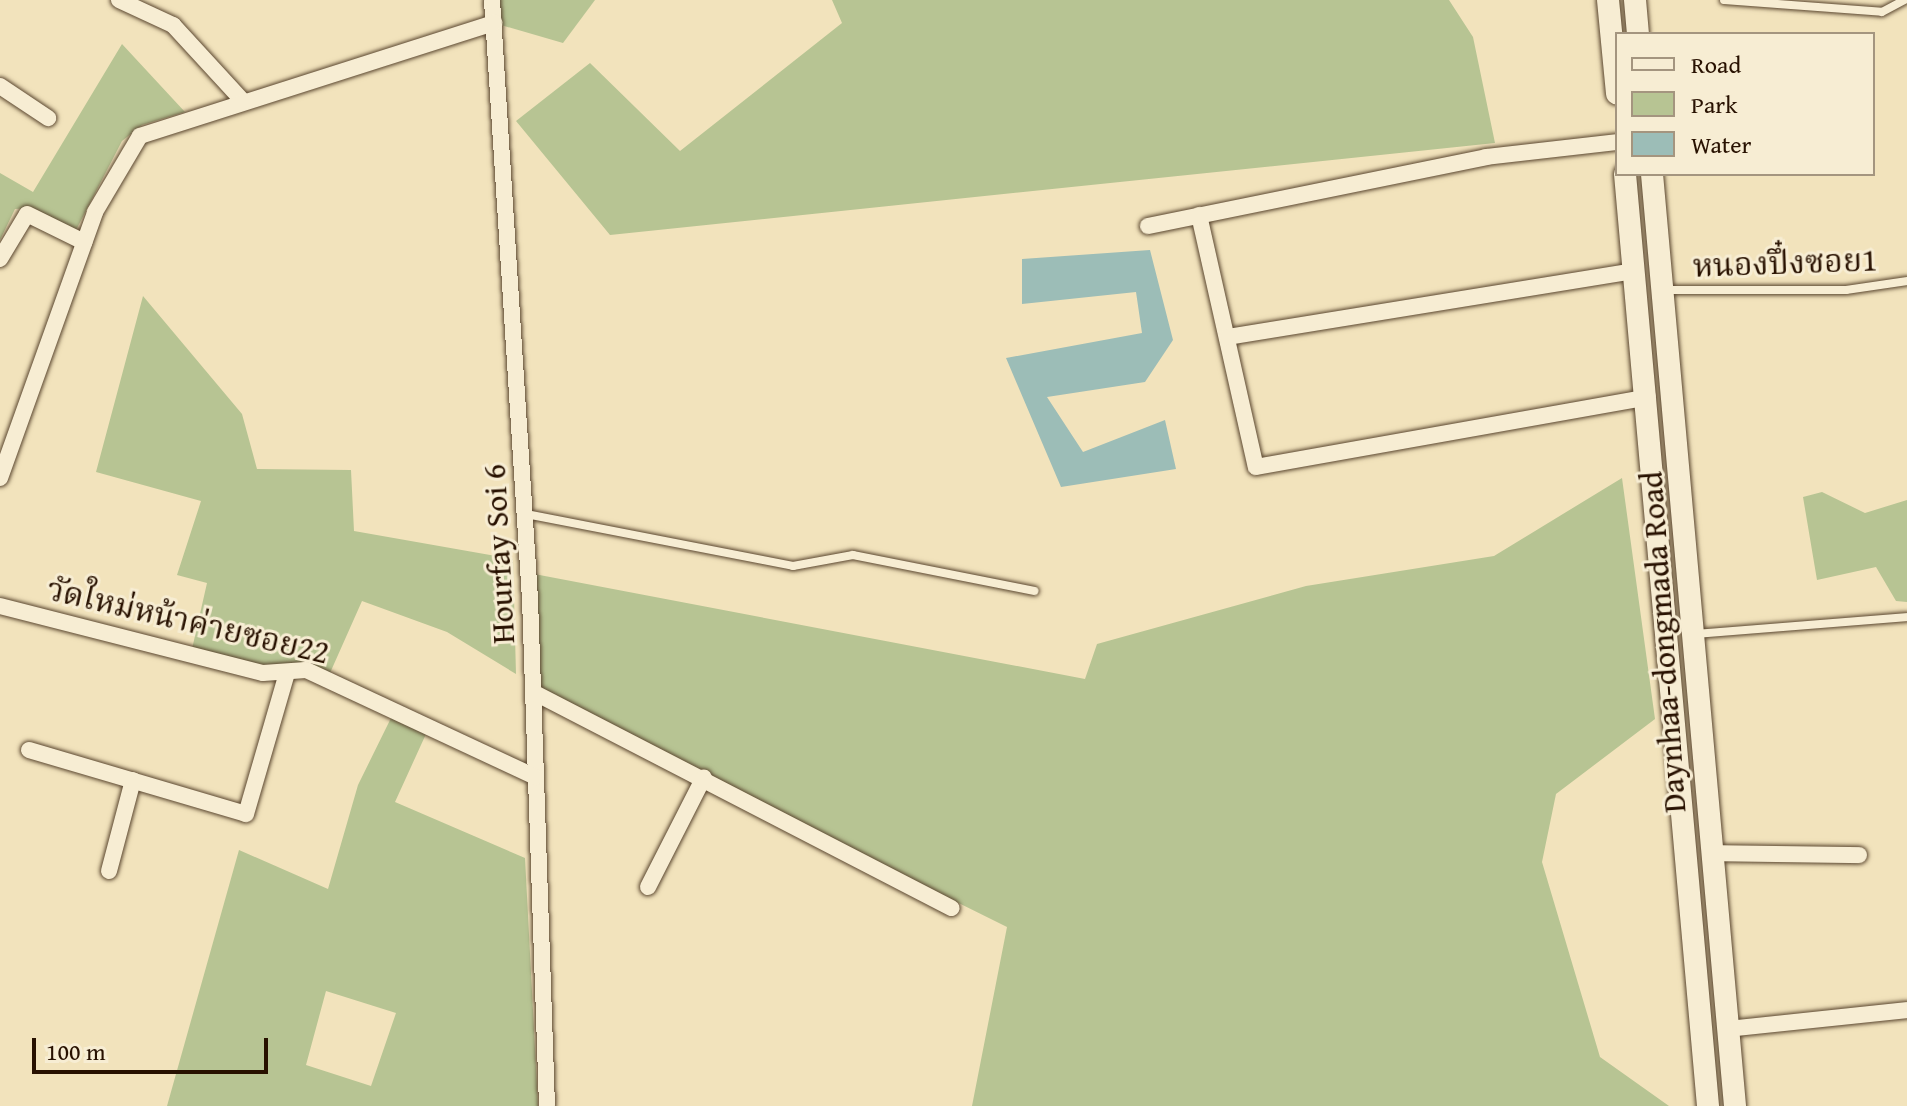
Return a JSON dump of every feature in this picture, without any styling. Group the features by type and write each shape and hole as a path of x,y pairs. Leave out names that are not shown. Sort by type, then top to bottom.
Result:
{"main road":[{"path":"1608,0 1615,73"},
{"path":"1635,0 1638,32"},
{"name":"Daynhaa-dongmada Road","path":"1625,176 1648,397 1708,1106"},
{"name":"Daynhaa-dongmada Road","path":"1652,176 1735,1106"},
{"path":"1632,245 1659,241"}],"street":[{"path":"119,0 173,25 243,101"},
{"name":"Hourfay Soi 6","path":"492,0 526,514 547,1106"},
{"path":"0,478 84,242 140,136 494,23"},
{"path":"0,86 48,118"},
{"path":"1148,226 1486,157 1615,142"},
{"path":"0,259 33,213 84,242"},
{"path":"1199,215 1256,467 1648,397"},
{"path":"1227,337 1635,271"},
{"name":"วัดใหม่หน้าค่ายซอย22","path":"0,606 263,673 306,670 535,777"},
{"path":"29,750 249,812 287,673"},
{"path":"533,692 704,777 952,908"},
{"path":"648,887 704,777"},
{"path":"109,871 133,780"},
{"path":"1711,853 1859,855"},
{"path":"1727,1029 1907,1010"}],"lane":[{"path":"1724,0 1882,12 1905,0"},
{"name":"หนองปึ๋งซอย1","path":"1664,290 1846,290 1907,281"},
{"path":"526,514 793,566 853,555 1034,591"},
{"path":"1692,634 1907,617"}],"green space":[{"path":"492,0 595,0 563,43 494,23"},
{"path":"832,0 1449,0 1473,37 1495,143 610,235 516,121 590,63 680,151 842,23"},
{"path":"122,44 185,112 142,125 122,141 76,230 33,208 15,209 0,240 0,173 33,192"},
{"path":"143,296 242,414 257,469 351,470 354,531 513,559 516,674 447,632 362,601 330,673 260,669 192,649 207,583 177,575 201,501 96,472"},
{"path":"1622,478 1655,719 1556,794 1542,862 1600,1057 1669,1106 972,1106 1007,927 533,692 529,573 1085,679 1097,644 1306,586 1494,556"},
{"path":"1822,492 1865,513 1907,500 1907,602 1896,601 1876,567 1817,580 1803,497"},
{"path":"391,718 426,734 395,802 525,858 538,1106 167,1106 239,850 328,889 358,785","holes":["326,991 396,1013 371,1086 306,1065"]}],"water":[{"path":"1150,250 1173,340 1145,382 1047,397 1083,452 1165,420 1176,469 1061,487 1006,358 1142,333 1136,292 1022,304 1022,259"}]}
